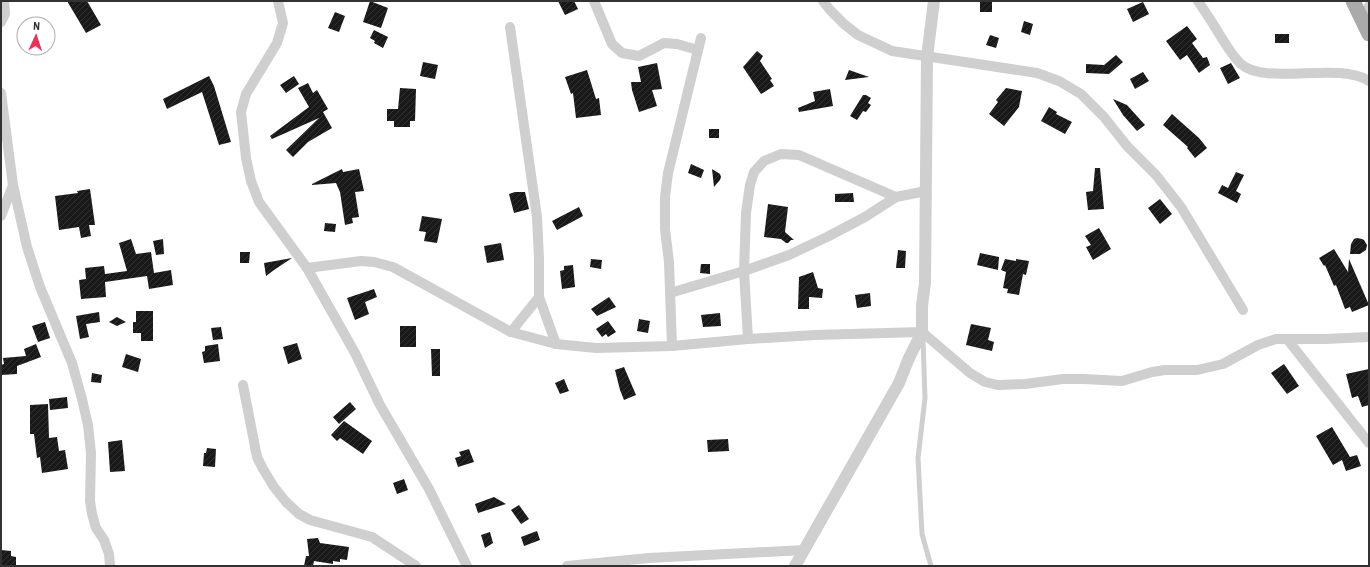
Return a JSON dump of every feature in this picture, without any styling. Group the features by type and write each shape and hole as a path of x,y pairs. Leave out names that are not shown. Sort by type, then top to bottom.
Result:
{"main road":[{"path":"1353,1 1367,30"}],"street":[{"path":"1,22 5,14 4,1"},
{"path":"278,1 282,23 277,43 246,94 241,112 246,158 251,181 259,202 307,268 355,353 380,405 429,489 467,566"},
{"path":"594,1 612,44 622,53 639,56 664,43 677,44 698,50"},
{"path":"823,1 830,10 858,35 892,51 1037,73 1059,81 1081,94 1104,117 1127,146 1156,175 1181,207 1243,310"},
{"path":"795,566 899,383 922,332 922,306 925,283 927,57 934,1"},
{"path":"1198,1 1232,54 1242,65 1266,73 1332,73 1350,75 1369,82"},
{"path":"1367,30 1369,6"},
{"path":"510,27 537,217 539,297 556,344"},
{"path":"672,346 665,229 665,197 668,173 701,38"},
{"path":"1,93 13,185 32,265 40,288 72,363 82,398 88,425 91,454 90,501 92,514 96,528 107,547 110,566"},
{"path":"748,339 744,271 746,213 750,185 754,172 764,161 781,154 799,154 896,197"},
{"path":"1,216 13,185"},
{"path":"670,293 744,271 789,255 828,237 865,217 896,197 926,191"},
{"path":"307,268 361,261 374,262 393,267 511,332 556,344 596,348 672,346 815,335 922,332 970,373 985,382 998,385 1025,384 1063,379 1122,381 1152,372 1165,370 1197,370 1223,364 1258,345 1276,339 1369,337"},
{"path":"511,332 539,297"},
{"path":"1287,339 1369,443"},
{"path":"244,385 257,457 274,488 286,502 299,514 310,520 372,537 416,566"},
{"path":"567,566 649,558 804,550"}],"lane":[{"path":"922,332 925,398 918,458 922,534 931,566"}],"building":[{"path":"67,1 87,1 101,25 86,33"},
{"path":"370,1 388,8 381,28 363,22"},
{"path":"558,1 574,1 578,9 565,15"},
{"path":"980,1 992,1 992,12 980,12"},
{"path":"1143,2 1149,14 1133,22 1127,9"},
{"path":"335,12 345,16 339,32 328,28"},
{"path":"1024,21 1033,24 1030,35 1021,32"},
{"path":"1187,26 1197,39 1192,43 1203,58 1207,57 1210,65 1199,73 1187,55 1180,60 1166,41"},
{"path":"374,30 388,37 383,48 374,43 375,41 370,38"},
{"path":"1275,34 1289,34 1289,43 1275,43"},
{"path":"990,35 999,38 996,48 986,45"},
{"path":"757,51 763,56 760,61 772,79 770,80 774,86 761,94 743,67"},
{"path":"1116,55 1123,62 1109,74 1086,73 1086,64 1104,65"},
{"path":"423,62 438,65 435,79 420,76"},
{"path":"657,63 662,89 652,90 657,106 639,112 631,82 641,82 638,67"},
{"path":"1231,63 1240,78 1228,84 1220,68"},
{"path":"587,70 596,99 599,98 601,115 576,118 573,93 571,94 565,77"},
{"path":"849,70 869,77 845,80"},
{"path":"1143,72 1149,81 1135,89 1130,79"},
{"path":"209,76 214,86 231,142 219,145 202,92 167,109 163,99"},
{"path":"294,76 299,84 286,93 280,85"},
{"path":"308,83 313,93 317,90 328,109 323,112 332,128 308,142 293,157 286,150 319,118 272,139 270,136 309,107 298,88"},
{"path":"400,88 416,89 415,121 410,121 410,127 394,127 394,121 387,121 387,109 398,109"},
{"path":"1006,88 1022,91 1019,107 1004,126 989,114 998,102 996,100"},
{"path":"830,89 833,106 799,112 798,108 815,101 813,92"},
{"path":"863,95 871,98 868,103 871,105 866,112 863,111 857,120 850,116"},
{"path":"1113,99 1127,105 1145,125 1137,131 1123,115"},
{"path":"1049,107 1057,112 1056,114 1072,122 1065,134 1041,121"},
{"path":"1172,114 1199,138 1207,148 1195,158 1187,148 1188,147 1163,125"},
{"path":"709,129 719,129 719,138 709,138"},
{"path":"691,164 704,170 701,178 688,173"},
{"path":"1095,168 1100,168 1104,209 1088,210 1086,192 1093,191"},
{"path":"342,169 343,172 359,169 364,191 355,192 359,217 352,218 353,223 345,225 340,192 336,183 312,185"},
{"path":"712,169 720,174 721,177 714,187"},
{"path":"1236,172 1244,175 1236,191 1241,194 1237,203 1218,193 1222,185 1228,188"},
{"path":"90,189 95,225 89,225 91,236 81,238 79,227 59,230 55,196 78,193 77,191"},
{"path":"515,192 525,192 529,209 514,213 509,194"},
{"path":"853,193 854,202 835,202 835,194"},
{"path":"1160,199 1172,214 1160,224 1148,208"},
{"path":"768,204 788,207 785,232 794,240 786,243 781,239 764,237"},
{"path":"579,207 583,216 557,230 552,221"},
{"path":"422,216 442,219 437,243 424,241 426,232 419,231"},
{"path":"325,223 336,224 335,232 324,231"},
{"path":"1099,228 1111,249 1093,260 1086,247 1091,245 1085,236"},
{"path":"1357,238 1364,240 1367,245 1366,250 1360,254 1350,254 1351,244 1354,239"},
{"path":"131,239 136,254 151,252 154,273 171,270 173,285 149,289 147,276 105,282 106,297 81,299 79,280 86,279 85,268 104,266 105,274 127,271 119,243"},
{"path":"163,239 164,254 156,255 153,241"},
{"path":"501,243 504,260 487,263 484,246"},
{"path":"1334,249 1348,272 1349,259 1369,305 1352,312 1350,307 1345,309 1336,285 1334,286 1325,265 1324,266 1319,258"},
{"path":"898,250 906,251 905,268 896,268"},
{"path":"240,252 250,252 249,263 240,263"},
{"path":"980,253 999,257 998,270 977,265"},
{"path":"292,258 274,270 266,276 264,263"},
{"path":"591,259 602,260 601,269 590,267"},
{"path":"1005,259 1029,261 1026,275 1023,274 1019,295 1007,293 1008,289 1003,288 1006,272 1001,270"},
{"path":"701,264 710,264 710,274 700,273"},
{"path":"573,265 575,287 562,289 560,271 564,270 564,266"},
{"path":"813,272 818,288 823,289 822,298 809,297 809,309 798,309 799,277"},
{"path":"374,289 377,297 365,302 369,314 355,320 347,298"},
{"path":"870,293 871,306 857,308 855,295"},
{"path":"609,297 616,307 597,316 591,309"},
{"path":"136,311 153,311 153,341 141,341 141,333 133,333 133,322 136,322"},
{"path":"99,312 100,322 86,324 89,337 80,339 76,316"},
{"path":"720,313 721,326 703,327 701,315"},
{"path":"117,317 126,322 117,326 109,322"},
{"path":"639,319 650,321 648,333 637,331"},
{"path":"608,321 616,332 608,337 606,334 602,337 596,329"},
{"path":"45,322 50,338 38,342 32,326"},
{"path":"971,324 991,328 988,340 994,342 992,351 966,345"},
{"path":"400,326 416,326 416,347 400,347"},
{"path":"221,327 223,339 213,340 211,328"},
{"path":"297,343 302,359 288,364 283,347"},
{"path":"36,344 41,357 17,366 17,374 1,375 1,365 4,364 3,358 26,356 24,349"},
{"path":"218,344 220,361 204,363 202,352 205,351 205,346"},
{"path":"431,349 440,349 440,376 432,376"},
{"path":"126,354 141,359 138,372 122,367"},
{"path":"1284,364 1299,386 1287,394 1271,373"},
{"path":"624,367 636,395 624,400 615,370"},
{"path":"1369,369 1369,405 1362,407 1358,396 1352,398 1346,374"},
{"path":"92,373 102,375 101,383 91,382"},
{"path":"564,379 569,391 560,394 555,383"},
{"path":"67,397 68,408 50,410 49,399"},
{"path":"350,402 356,409 339,424 333,417"},
{"path":"48,404 49,438 57,437 59,451 65,450 68,469 42,473 40,457 37,458 34,434 30,434 30,405"},
{"path":"344,421 372,441 363,454 340,438 337,441 331,435"},
{"path":"1332,427 1350,457 1357,455 1361,466 1346,471 1342,460 1333,465 1316,436"},
{"path":"728,439 729,451 708,452 707,440"},
{"path":"122,440 125,471 110,472 108,442"},
{"path":"207,448 216,449 215,467 203,466 204,453 206,453"},
{"path":"469,449 474,462 458,467 455,458 461,456 459,452"},
{"path":"404,479 408,490 397,494 393,483"},
{"path":"494,497 506,504 478,513 475,504"},
{"path":"519,505 529,519 521,524 511,510"},
{"path":"537,531 540,540 524,546 521,537"},
{"path":"490,532 493,543 485,548 481,535"},
{"path":"318,538 320,543 349,547 347,560 340,559 340,562 333,561 333,564 314,561 313,566 304,566 306,556 309,556 307,539"},
{"path":"1,550 11,551 11,556 16,557 16,566 1,566"}]}
